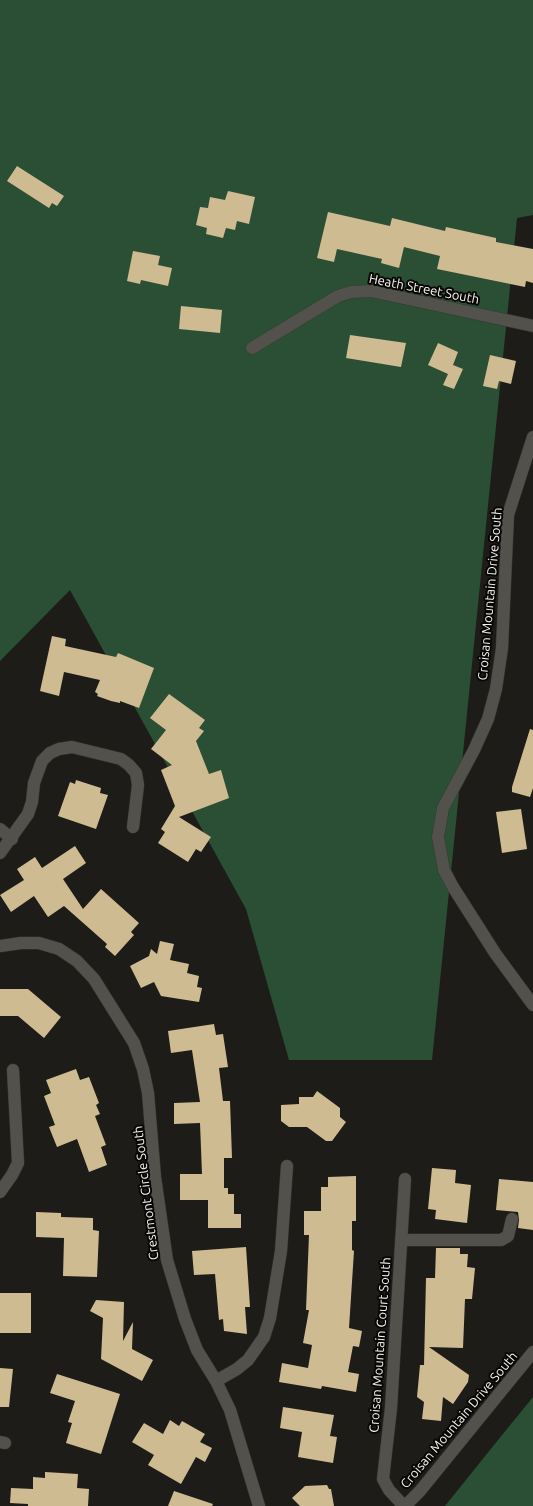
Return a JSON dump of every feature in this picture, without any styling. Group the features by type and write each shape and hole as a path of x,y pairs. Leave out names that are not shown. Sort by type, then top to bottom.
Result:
{"street":[{"name":"Heath Street South","path":"252,348 334,298 351,292 371,291 533,326"},
{"name":"Croisan Mountain Drive South","path":"533,437 508,515 502,648 496,689 485,726 443,808 438,838 444,870 453,887 495,953 533,1005"},
{"path":"0,853 12,839 28,814 32,802 34,783 42,761 50,753 72,747 121,759 136,773 138,785 133,827"},
{"path":"0,829 12,839"},
{"name":"Crestmont Circle South","path":"0,946 39,943 59,949 77,961 94,979 134,1043 143,1069 148,1093 155,1177 167,1260 185,1319 197,1350 216,1380 239,1434 259,1506"},
{"path":"0,1192 12,1175 18,1163 13,1070"},
{"path":"216,1380 236,1369 248,1360 264,1338 270,1318 280,1259 287,1166"},
{"name":"Croisan Mountain Court South","path":"405,1179 391,1408 383,1479 389,1490 405,1506"},
{"path":"401,1240 501,1240 508,1236 512,1219"},
{"name":"Croisan Mountain Drive South","path":"405,1506 420,1491 533,1352"}],"green space":[{"path":"0,0 533,0 533,215 517,218 432,1060 289,1060 246,909 70,590 0,661"},
{"path":"533,1397 533,1506 445,1506 494,1445"}],"building":[{"path":"17,166 64,196 57,206 52,203 49,208 7,181"},
{"path":"228,191 255,197 249,224 237,221 235,230 226,228 223,238 206,234 207,228 196,225 200,207 208,208 210,197 225,200"},
{"path":"328,212 390,226 392,218 445,231 446,227 496,238 496,242 533,249 533,283 526,281 525,287 437,269 440,256 404,247 399,268 381,263 382,259 337,249 334,262 317,258"},
{"path":"133,251 160,256 158,265 172,268 168,286 141,280 140,284 127,281"},
{"path":"181,306 222,310 220,333 179,329"},
{"path":"350,335 406,343 401,367 346,358"},
{"path":"438,343 458,352 453,365 463,369 454,389 443,385 448,374 428,365"},
{"path":"490,355 516,361 511,384 499,381 497,389 483,386"},
{"path":"52,636 66,639 65,646 116,657 118,653 154,668 139,708 120,701 120,703 97,696 98,694 95,692 100,680 64,672 59,696 40,691"},
{"path":"169,694 205,720 199,728 204,731 196,741 209,774 221,770 229,798 179,817 211,837 201,852 196,849 188,862 158,843 165,832 161,829 175,806 161,770 172,765 151,749 166,730 150,718"},
{"path":"530,729 533,730 533,788 530,797 512,792 512,787"},
{"path":"76,780 101,788 100,793 108,795 96,829 58,816 70,782 75,784"},
{"path":"521,809 527,849 502,853 496,812"},
{"path":"75,846 86,863 63,879 83,909 101,889 139,923 131,932 134,935 115,956 105,947 107,944 64,906 48,917 34,896 11,912 0,895 24,880 17,869 35,857 42,868"},
{"path":"160,941 174,944 170,960 189,964 187,973 199,976 197,987 202,988 199,1002 161,996 154,982 141,988 130,966 149,956 151,949 157,954"},
{"path":"0,989 28,989 61,1017 44,1038 18,1016 0,1016"},
{"path":"214,1024 216,1035 223,1034 228,1067 219,1068 223,1101 230,1101 232,1158 224,1158 224,1188 228,1188 228,1194 234,1194 234,1214 241,1214 241,1228 208,1228 208,1200 180,1200 180,1174 202,1174 200,1123 174,1124 174,1103 200,1102 192,1050 171,1053 168,1031"},
{"path":"76,1069 80,1080 89,1077 99,1103 96,1105 100,1114 95,1116 106,1145 101,1147 107,1165 89,1172 77,1139 57,1147 49,1127 55,1125 44,1096 51,1093 46,1080"},
{"path":"317,1091 340,1108 340,1117 346,1122 332,1141 326,1141 307,1127 289,1127 281,1121 281,1105 299,1104 299,1097 313,1097"},
{"path":"432,1168 456,1170 455,1183 471,1185 467,1223 435,1219 436,1210 428,1209"},
{"path":"356,1176 356,1221 352,1221 352,1250 354,1251 349,1328 362,1331 359,1347 353,1346 348,1372 359,1374 356,1392 322,1386 321,1389 279,1382 282,1363 308,1368 312,1345 303,1343 309,1310 306,1310 309,1235 304,1235 304,1211 321,1211 321,1187 328,1187 328,1177"},
{"path":"499,1179 533,1182 533,1230 518,1228 518,1212 496,1210"},
{"path":"36,1212 61,1213 61,1217 93,1218 93,1230 99,1231 97,1277 63,1276 64,1238 36,1237"},
{"path":"246,1247 250,1307 245,1307 247,1334 224,1331 223,1319 219,1320 215,1274 194,1275 192,1251"},
{"path":"436,1248 460,1248 460,1254 468,1254 467,1267 475,1268 472,1299 465,1299 463,1348 429,1347 469,1375 468,1382 453,1404 443,1397 441,1421 422,1419 424,1402 417,1397 420,1365 424,1365 426,1278 435,1278"},
{"path":"0,1293 31,1293 31,1333 0,1333"},
{"path":"96,1300 124,1302 123,1341 133,1322 132,1349 153,1360 142,1381 101,1359 103,1318 90,1311"},
{"path":"0,1368 13,1369 9,1407 0,1407"},
{"path":"57,1374 120,1394 101,1454 66,1443 72,1423 68,1422 75,1401 50,1393"},
{"path":"283,1407 334,1415 330,1436 337,1437 333,1463 298,1457 302,1432 280,1428"},
{"path":"170,1420 179,1426 182,1421 205,1434 200,1442 212,1448 205,1462 196,1457 181,1484 148,1465 154,1455 132,1442 144,1423 163,1434"},
{"path":"45,1472 78,1474 77,1488 89,1489 88,1506 28,1506 28,1504 10,1503 11,1488 33,1489 33,1477 45,1478"},
{"path":"327,1485 329,1489 331,1489 334,1506 300,1506 292,1498 305,1486"},
{"path":"174,1491 213,1504 212,1506 168,1506"}]}
